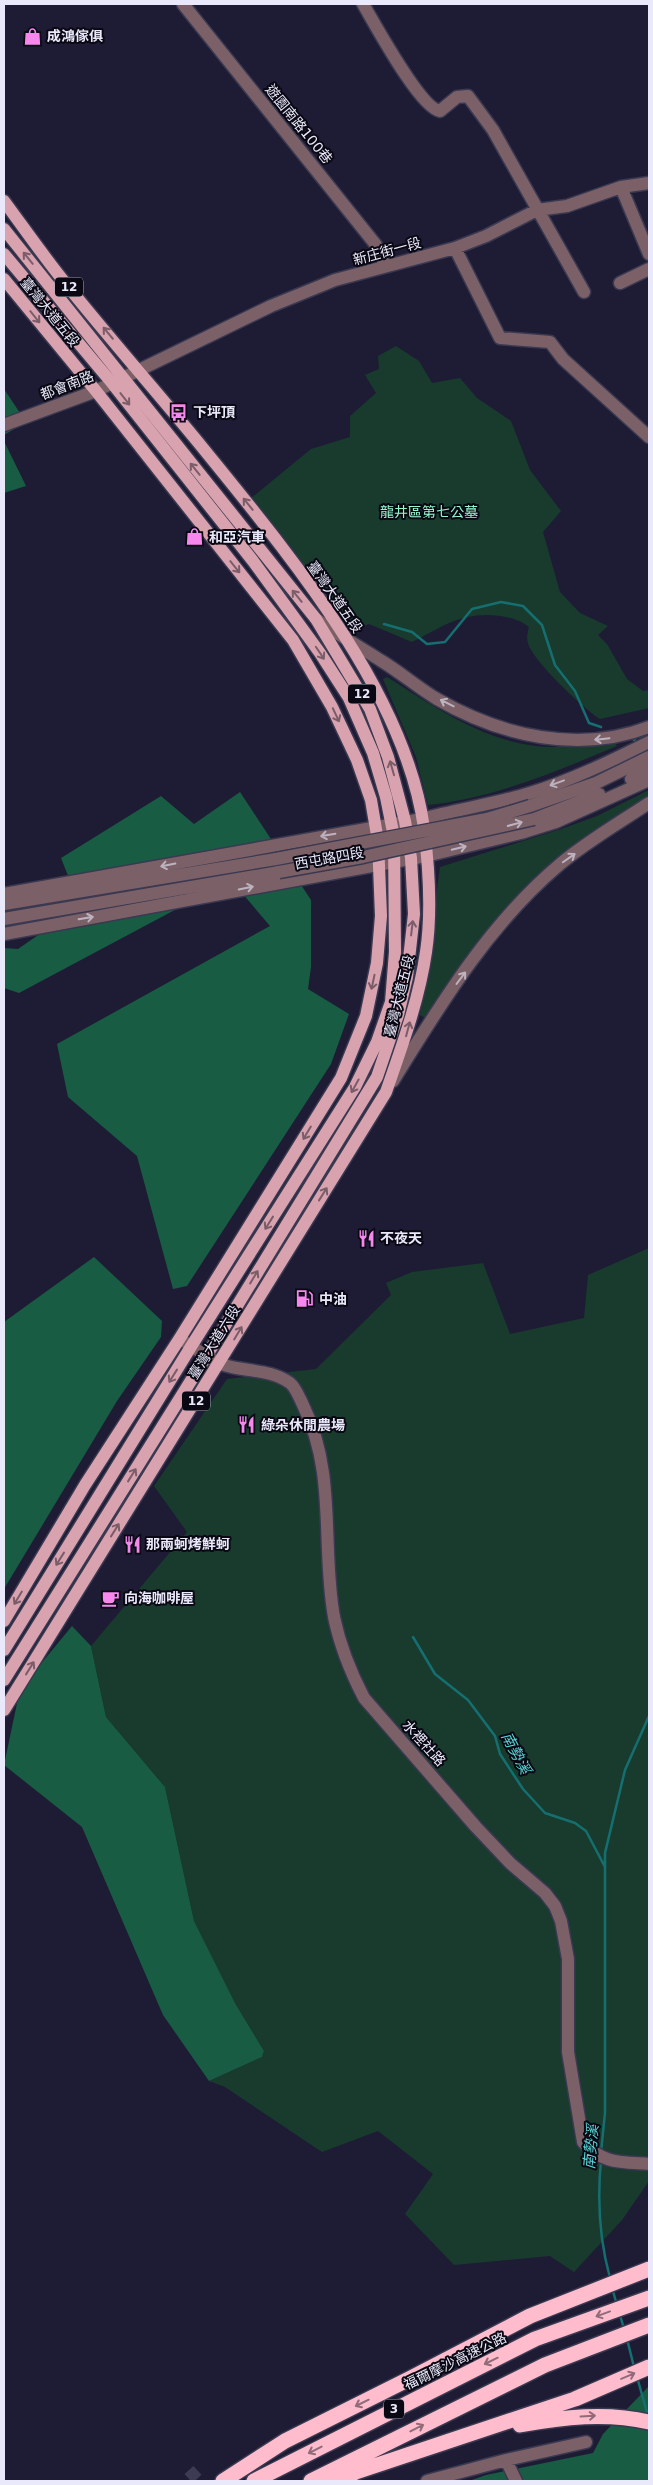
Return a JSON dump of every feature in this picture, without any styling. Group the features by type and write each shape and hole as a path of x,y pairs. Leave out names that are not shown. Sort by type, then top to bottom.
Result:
{"highway":[{"path":"631,2277 649,2263"},
{"path":"223,2481 284,2441 530,2316 649,2269"},
{"name":"福爾摩沙高速公路","path":"254,2481 535,2339 649,2298"},
{"name":"3","path":"311,2481 545,2365 649,2325"},
{"path":"335,2481 429,2447 575,2399 649,2367"},
{"path":"429,2447 540,2422 595,2416 633,2418 649,2422"}],"main road":[{"name":"臺灣大道五段","path":"4,201 66,284 139,370 277,540 348,642 395,728 415,785 422,819 429,913 426,950 407,1034 386,1092"},
{"name":"臺灣大道五段","path":"4,229 316,619 370,709 388,757 405,821 411,858 414,914 406,977 398,1015 377,1077"},
{"name":"臺灣大道五段","path":"4,254 112,383 253,561 320,653 349,698 373,753 386,796 394,861 396,916 391,1002 376,1042"},
{"name":"臺灣大道五段","path":"4,279 96,391 293,640 332,707 353,751 371,800 376,827 381,916 377,963 366,1016 356,1045 341,1078 180,1338"},
{"name":"臺灣大道六段","path":"4,1650 192,1345 355,1087 376,1042"},
{"name":"臺灣大道六段","path":"4,1680 207,1356 377,1077"},
{"name":"臺灣大道六段","path":"4,1710 386,1092"},
{"name":"12","path":"4,1622 85,1485 180,1338"}],"street":[{"name":"遊園南路100巷","path":"184,4 376,245 386,266"},
{"path":"363,4 401,68 427,104 440,111 458,97 468,96 493,130 584,292"},
{"name":"新庄街一段","path":"139,370 271,306 335,280 454,248 486,236 537,210 567,206 621,187 649,183"},
{"path":"621,187 649,254"},
{"path":"454,248 500,338 550,342 563,359 649,437"},
{"path":"620,283 649,269"},
{"name":"都會南路","path":"4,424 96,391 139,370"},
{"path":"316,619 348,642 381,660 437,699 500,728 534,736 585,741 626,736 649,727"},
{"name":"西屯路四段","path":"4,896 422,819 530,793 608,763 649,742"},
{"name":"西屯路四段","path":"4,904 276,859 487,818 532,813 649,757"},
{"name":"西屯路四段","path":"4,919 372,856 602,793 649,770"},
{"name":"西屯路四段","path":"4,934 426,856 521,834 556,822 649,780"},
{"path":"386,1092 440,1004 503,921 559,865 649,803"},
{"path":"4,896 57,896"},
{"path":"4,924 64,922"},
{"name":"水裡社路","path":"180,1338 220,1363 267,1373 291,1384 307,1413 321,1458 327,1490 329,1571 334,1617 344,1655 364,1698 476,1826 556,1906 561,1921 568,1960 567,2042 583,2142 602,2157 649,2164"},
{"path":"427,2481 506,2460 586,2442"},
{"path":"506,2460 516,2481"}],"green space":[{"name":"龍井區第七公墓","path":"396,346 419,361 432,383 460,378 477,398 511,421 530,470 561,511 543,532 560,592 580,613 608,626 598,635 607,644 627,679 643,691 649,690 649,708 600,719 571,695 548,672 531,650 528,643 529,627 513,619 494,615 466,617 412,642 369,624 357,629 250,499 311,449 350,437 350,416 376,393 365,375 379,369 378,356"},
{"path":"4,389 26,422 4,435"},
{"path":"4,441 26,486 4,493"},
{"path":"387,677 466,724 508,741 554,747 615,743 617,746 548,774 501,790 428,805 416,757 383,679"},
{"path":"649,790 649,796 546,873 425,1018 420,1015 440,867 597,816"},
{"path":"240,792 311,900 311,967 308,989 349,1014 331,1064 187,1286 173,1289 137,1156 68,1097 57,1044 270,926 231,880 19,993 4,988 4,948 18,949 80,906 61,858 161,796 194,824"},
{"path":"649,1248 649,2181 622,2220 574,2272 550,2256 454,2265 405,2214 433,2174 378,2131 322,2152 225,2087 209,2081 262,2057 264,2051 235,2003 194,1921 165,1787 106,1717 91,1646 187,1532 154,1486 227,1379 316,1369 391,1295 386,1283 412,1272 483,1263 510,1334 584,1318 588,1275"},
{"path":"94,1257 162,1321 161,1337 117,1401 4,1589 4,1322"},
{"path":"72,1626 91,1646 106,1717 165,1787 194,1921 235,2003 264,2051 262,2057 209,2081 163,2015 82,1827 4,1765 20,1689"},
{"path":"649,2386 649,2481 469,2481 486,2475 593,2453 603,2434"}],"waterway":[{"name":"南勢溪","path":"384,624 412,632 427,644 445,642 472,609 501,602 523,606 542,625 555,665 575,691 589,723 601,727"},
{"name":"南勢溪","path":"413,1637 435,1674 468,1700 495,1736 500,1754 523,1789 545,1813 575,1823 586,1831 605,1867"},
{"name":"南勢溪","path":"601,2152 605,2113 605,1853 625,1770 649,1716"},
{"name":"南勢溪","path":"601,2160 600,2219 603,2248 610,2278"},
{"name":"南勢溪","path":"612,2288 617,2305"},
{"name":"南勢溪","path":"620,2315 624,2329"},
{"name":"南勢溪","path":"627,2339 634,2367"},
{"name":"南勢溪","path":"637,2377 648,2416"}],"tunnel":[{"path":"189,2470 199,2481"}],"place":[{"name":"成鴻傢俱","path":"33,36"},
{"name":"下坪頂","path":"179,412"},
{"name":"和亞汽車","path":"195,537"},
{"name":"不夜天","path":"366,1238"},
{"name":"中油","path":"305,1299"},
{"name":"綠朵休閒農場","path":"247,1425"},
{"name":"那兩蚵烤鮮蚵","path":"132,1544"},
{"name":"向海咖啡屋","path":"110,1598"}]}
